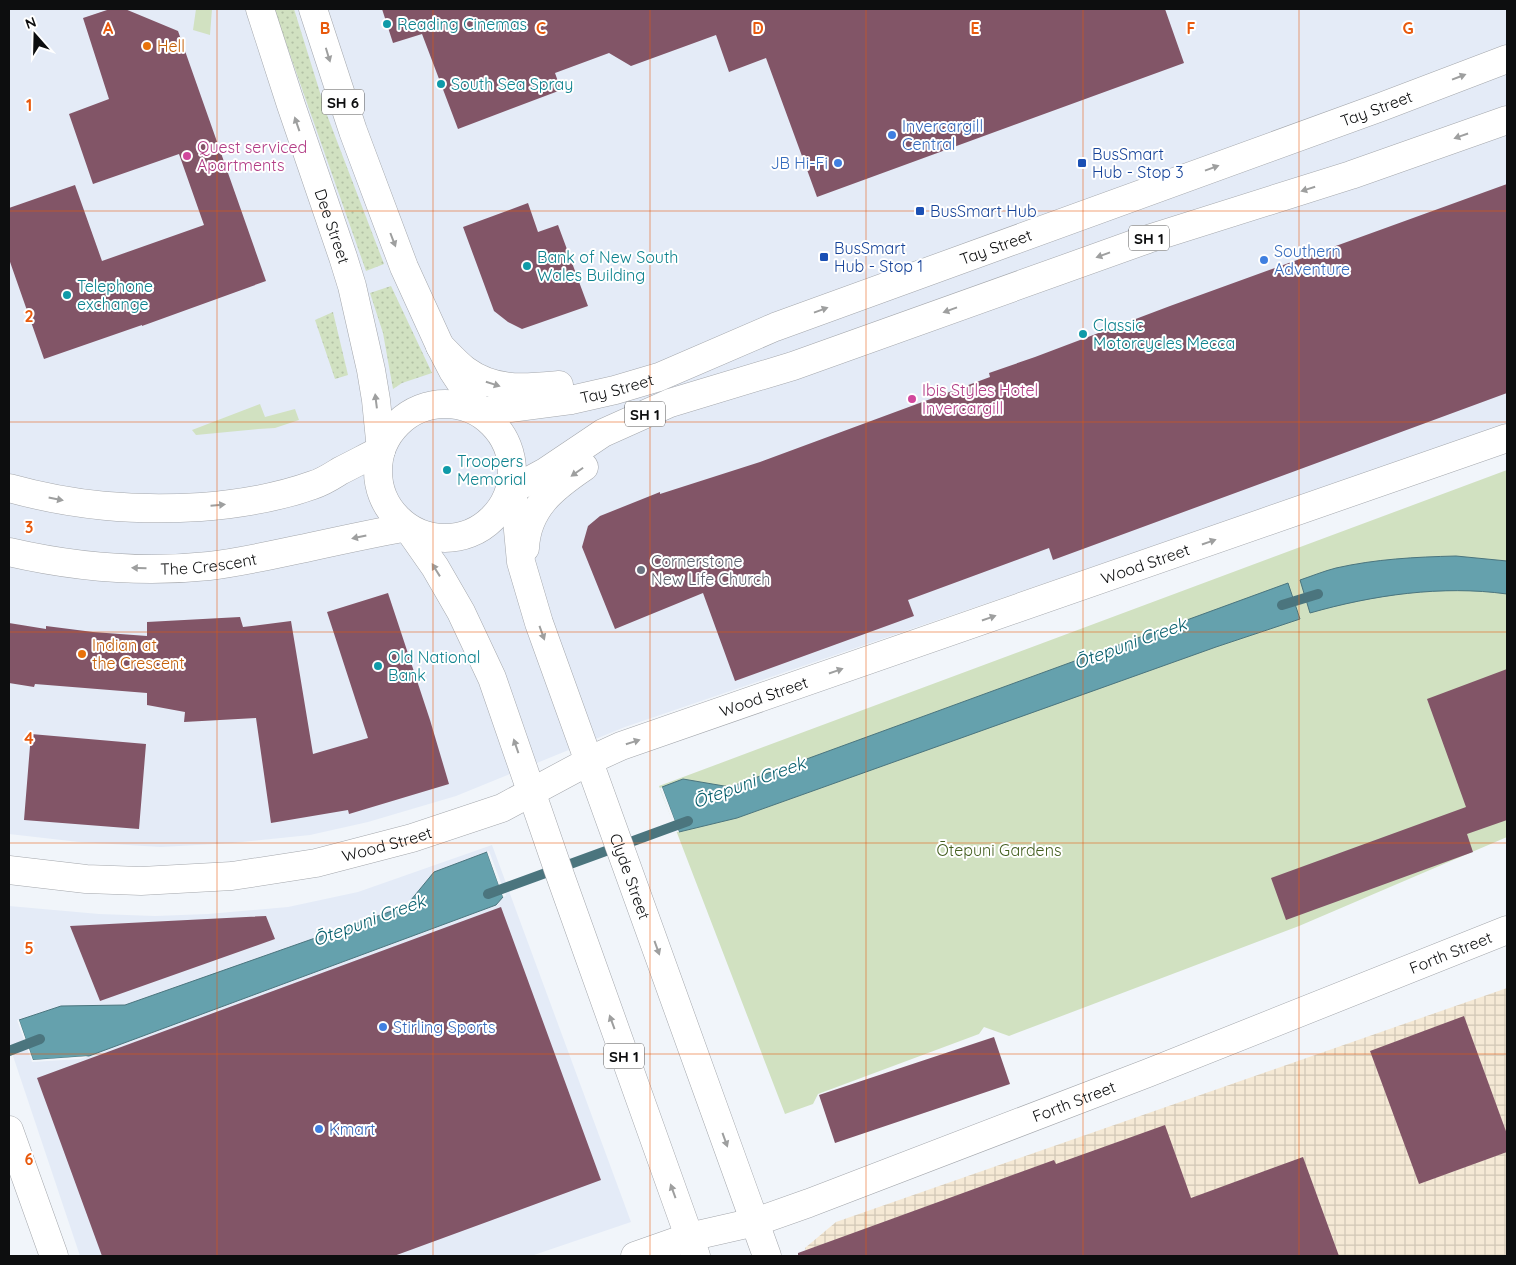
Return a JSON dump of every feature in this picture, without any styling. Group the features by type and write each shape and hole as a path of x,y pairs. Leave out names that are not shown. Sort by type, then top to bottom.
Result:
{"main road":[{"name":"Dee Street","path":"260,9 352,286 371,370 381,450"},
{"name":"SH 6","path":"313,9 337,86 404,267 440,346 480,412"},
{"name":"Tay Street","path":"480,412 571,400 660,377 775,327 1381,107 1507,59"},
{"name":"Tay Street","path":"510,492 545,472 603,433 670,403 793,366 1148,238 1351,175 1507,120"},
{"path":"440,346 464,369 487,383 501,387 529,388 612,376 775,327"},
{"path":"528,586 524,560 525,541 530,523 537,507 556,486 612,448 648,429 793,366"},
{"name":"SH 1","path":"407,527 426,536 447,539 467,535 486,525 501,510 510,492 513,479 511,453 500,430 480,412 461,405 441,403 421,407 404,417 390,432 381,450 378,467 379,484 384,501 394,515 407,527 435,567 461,612 492,678 692,1247"},
{"name":"Wood Street","path":"9,870 86,879 141,881 232,876 316,863 412,838 502,808 621,746 1507,438"},
{"path":"9,488 53,499 134,509 219,505 269,498 316,484 381,450"},
{"name":"Clyde Street","path":"510,492 516,509 521,562 539,623 767,1256"},
{"name":"The Crescent","path":"9,552 43,560 83,565 162,569 199,567 258,559 407,527"},
{"name":"Forth Street","path":"635,1256 692,1247 1148,1073 1507,930"},
{"path":"9,1130 54,1256"}],"shaded area":[{"path":"9,9 1507,9 1507,425 625,727 456,796 368,822 310,835 233,843 161,847 79,842 9,834"},
{"name":"Kmart","path":"492,845 631,1222 531,1256 80,1256 9,1044 9,906 99,914 155,916 208,914 288,907 358,892"},
{"path":"1507,988 1507,1256 808,1256 805,1248 836,1222"}],"green space":[{"path":"196,9 212,9 210,35 193,30"},
{"path":"274,9 294,9 327,115 384,264 366,271"},
{"path":"391,286 432,373 402,383 393,389 383,333 370,293"},
{"path":"333,312 348,375 335,379 315,320"},
{"path":"260,404 265,417 295,409 299,420 275,428 196,435 192,430"},
{"name":"Ōtepuni Gardens","path":"1507,470 1507,837 1299,926 1009,1036 984,1027 979,1034 818,1094 813,1104 785,1114 659,786"}],"water":[{"path":"1456,556 1507,561 1507,594 1482,591 1408,593 1358,601 1310,613 1300,580 1336,568 1366,562"},
{"path":"1288,583 1300,619 1216,647 737,818 679,832 662,787 683,779 730,787"},
{"path":"487,852 503,897 496,905 89,1056 33,1060 19,1020 61,1006 125,1005 406,906 434,872"}],"pier":[{"path":"662,787 679,832 676,832 660,788"},
{"path":"489,851 506,896 503,897 487,852"},
{"path":"17,1020 19,1020 33,1060 89,1056 80,1059 32,1062"}],"building":[{"path":"110,9 125,9 178,31 266,281 44,359 9,259 9,208 75,185 102,261 204,225 179,154 93,184 69,114 109,99 83,18"},
{"name":"Invercargill Central","path":"382,9 1165,9 1184,63 817,197 766,58 729,72 716,35 631,66 609,53 555,73 561,90 458,129 422,34 393,43"},
{"path":"1507,184 1507,393 1053,560 1049,548 908,600 914,616 735,681 703,593 615,629 582,547 588,526 600,516 660,492 660,494 760,462 990,377 989,373"},
{"name":"Bank of New South Wales Building","path":"528,203 538,232 558,225 588,306 522,329 508,322 494,311 463,227"},
{"path":"388,593 449,784 349,814 348,810 271,823 256,718 184,722 185,712 147,705 147,693 35,684 34,687 9,683 9,623 46,629 46,626 147,636 147,622 240,617 243,627 291,621 313,754 368,738 327,612"},
{"path":"1507,669 1507,820 1467,834 1473,852 1286,920 1271,878 1466,807 1427,699"},
{"path":"31,734 146,744 139,829 24,820"},
{"name":"Kmart","path":"501,907 601,1180 394,1256 102,1256 37,1078"},
{"path":"266,916 275,939 100,1001 70,926"},
{"path":"1464,1016 1507,1134 1507,1152 1419,1184 1370,1051"},
{"path":"994,1037 1010,1084 835,1143 819,1095"},
{"path":"1165,1125 1191,1198 1303,1157 1339,1256 798,1256 798,1253 1054,1160 1056,1164"}],"waterway":[{"name":"Ōtepuni Creek","path":"1282,605 1318,594"},
{"name":"Ōtepuni Creek","path":"488,894 688,821"},
{"name":"Ōtepuni Creek","path":"9,1051 40,1039"}],"place":[{"name":"Reading Cinemas","path":"387,24"},
{"name":"Hell","path":"147,46"},
{"name":"South Sea Spray","path":"441,84"},
{"name":"Invercargill Central","path":"892,135"},
{"name":"Quest serviced Apartments","path":"187,156"},
{"name":"JB Hi-Fi","path":"838,163"},
{"name":"BusSmart Hub - Stop 3","path":"1082,163"},
{"name":"BusSmart Hub","path":"920,211"},
{"name":"BusSmart Hub - Stop 1","path":"824,257"},
{"name":"Southern Adventure","path":"1264,260"},
{"name":"Bank of New South Wales Building","path":"527,266"},
{"name":"Telephone exchange","path":"67,295"},
{"name":"Classic Motorcycles Mecca","path":"1083,334"},
{"name":"Ibis Styles Hotel Invercargill","path":"912,399"},
{"name":"Troopers Memorial","path":"447,470"},
{"name":"Cornerstone New Life Church","path":"641,570"},
{"name":"Indian at the Crescent","path":"82,654"},
{"name":"Old National Bank","path":"378,666"},
{"name":"Stirling Sports","path":"383,1027"},
{"name":"Kmart","path":"319,1129"}]}
